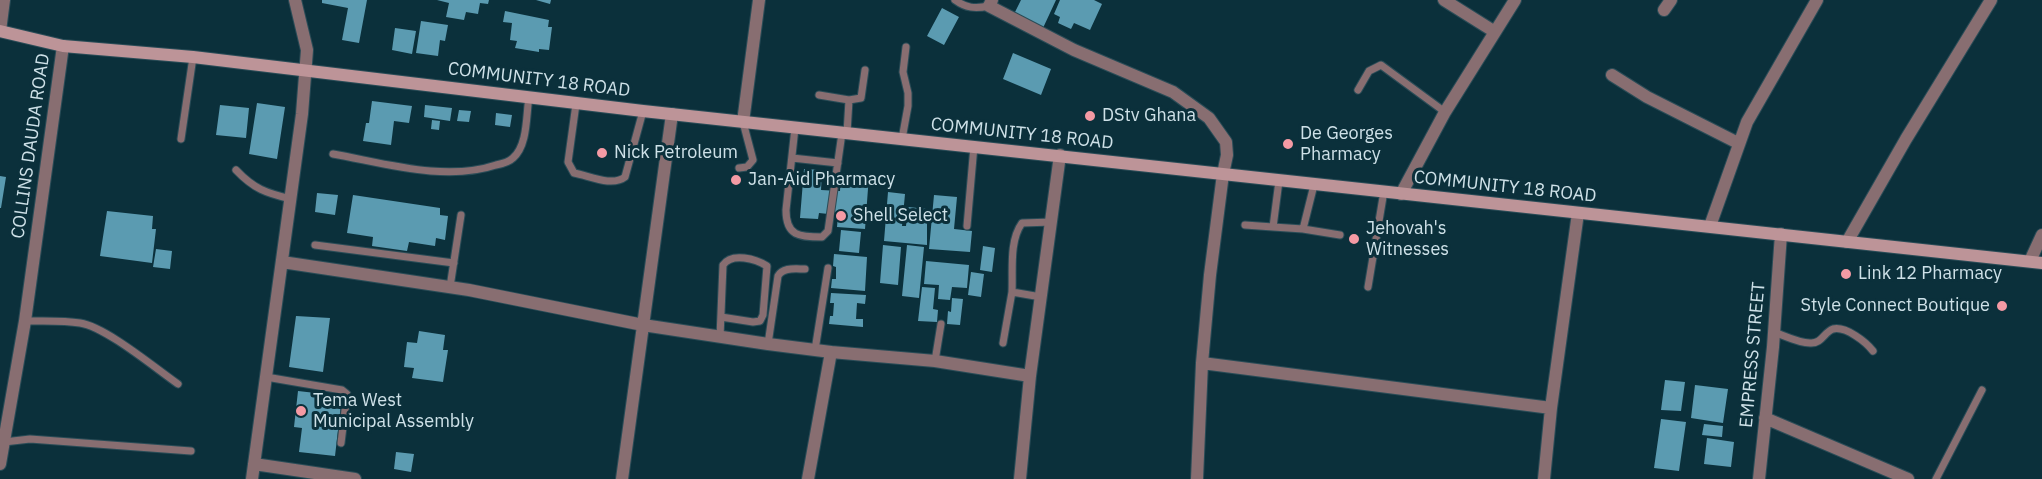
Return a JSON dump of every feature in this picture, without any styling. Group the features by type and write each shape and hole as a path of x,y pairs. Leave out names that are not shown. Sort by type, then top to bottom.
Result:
{"main road":[{"name":"COMMUNITY 18 ROAD","path":"0,31 63,46 193,57 576,104 2036,262"}],"street":[{"path":"0,31 4,0"},
{"path":"252,479 291,199 307,50 295,0"},
{"path":"743,122 759,0"},
{"path":"1444,0 1495,32"},
{"path":"1401,194 1445,112 1515,0"},
{"path":"1710,226 1747,122 1817,0"},
{"path":"1847,242 1906,139 1991,0"},
{"path":"990,3 1074,50 1173,92 1209,118 1226,142 1227,155 1202,363 1197,479"},
{"name":"COLLINS DAUDA ROAD","path":"0,464 25,321 63,46"},
{"path":"1612,75 1647,97 1738,143"},
{"path":"622,479 672,114"},
{"path":"1020,479 1030,376 1060,155"},
{"path":"1544,479 1551,408 1578,213"},
{"name":"EMPRESS STREET","path":"1759,479 1781,234"},
{"path":"2036,262 2042,235"},
{"path":"282,262 450,287 643,325 720,337 831,352 935,361 1030,376"},
{"path":"808,479 831,352"},
{"path":"1202,363 1551,408"},
{"path":"1765,418 1908,479"},
{"path":"254,464 355,479"}],"lane":[{"path":"955,0 970,8 990,3"},
{"path":"902,139 908,106 908,93 903,72 906,47"},
{"path":"182,139 193,57"},
{"path":"1358,90 1369,71 1381,65 1445,112"},
{"path":"819,95 849,100 861,98 865,70"},
{"path":"333,154 457,173 488,168 513,159 522,144 529,97"},
{"path":"795,128 786,224 793,232 804,237 822,237 828,231 849,100"},
{"path":"576,104 568,162 574,173 618,182 625,177 643,111"},
{"path":"739,168 747,167 753,160 743,122"},
{"path":"967,226 974,146"},
{"path":"792,158 838,164"},
{"path":"236,170 248,183 263,192 291,199"},
{"path":"1273,227 1279,181"},
{"path":"1303,229 1314,184"},
{"path":"1368,286 1384,191"},
{"path":"450,287 461,215"},
{"path":"1003,344 1012,292 1014,239 1017,230 1022,223 1052,222"},
{"path":"1245,225 1303,229 1340,235"},
{"path":"315,244 454,263"},
{"path":"720,337 723,265 725,261 731,258 741,258 767,266 763,315 760,321 721,317"},
{"path":"815,350 828,268"},
{"path":"768,344 778,276 786,269 805,269"},
{"path":"1012,292 1041,297"},
{"path":"25,321 80,323 90,326 121,343 178,384"},
{"path":"935,361 941,324"},
{"path":"1774,332 1809,343 1820,341 1830,331 1839,330 1865,341 1873,351"},
{"path":"266,377 342,390 347,394 341,443"},
{"path":"1936,479 1982,390"},
{"path":"4,442 30,440 192,451"}],"building":[{"path":"322,0 367,0 359,43 342,40 348,8 322,3"},
{"path":"437,0 489,0 488,4 480,3 478,14 466,12 464,20 446,17 449,3"},
{"path":"536,0 551,0 550,4"},
{"path":"1021,0 1056,0 1043,28 1014,14"},
{"path":"1060,0 1094,0 1102,4 1090,30 1074,23 1071,29 1058,23 1060,17 1054,14"},
{"path":"942,8 959,17 944,45 927,36"},
{"path":"505,11 549,20 548,27 552,27 549,50 539,49 539,52 515,48 517,41 510,40 512,23 503,22"},
{"path":"421,21 448,25 445,41 440,40 438,56 416,53"},
{"path":"395,28 416,31 412,54 392,50"},
{"path":"1013,53 1051,69 1041,95 1003,79"},
{"path":"372,101 412,106 409,123 394,121 391,145 363,141 366,123 369,123"},
{"path":"257,103 285,107 277,159 249,154"},
{"path":"220,105 249,108 246,138 216,135"},
{"path":"425,105 452,108 450,121 424,117"},
{"path":"459,110 471,111 469,122 457,121"},
{"path":"496,113 512,115 510,127 495,125"},
{"path":"432,120 440,121 439,130 431,129"},
{"path":"804,169 822,170 821,190 840,191 841,173 869,175 865,229 837,227 838,215 819,213 818,219 800,218"},
{"path":"0,176 6,177 1,208 0,208"},
{"path":"888,192 905,194 902,226 906,226 908,207 927,209 927,245 884,241"},
{"path":"317,193 338,195 335,215 315,212"},
{"path":"353,195 440,208 440,215 448,216 445,240 436,238 435,246 409,242 407,251 372,246 373,237 347,233"},
{"path":"934,195 957,197 954,229 972,231 970,252 929,249"},
{"path":"107,211 153,216 152,229 156,229 152,263 100,256"},
{"path":"841,230 861,232 859,253 839,251"},
{"path":"883,245 901,247 898,285 880,283"},
{"path":"907,245 924,247 919,298 902,296"},
{"path":"983,246 995,248 992,272 980,270"},
{"path":"156,249 172,251 170,269 153,267"},
{"path":"834,254 867,257 865,291 831,288 832,279 836,279 836,267 833,266"},
{"path":"926,261 969,265 967,288 952,287 950,300 938,299 939,285 924,284"},
{"path":"971,272 984,274 981,297 968,295"},
{"path":"922,287 935,288 933,309 938,310 937,322 918,321"},
{"path":"831,293 866,295 865,304 857,303 856,319 863,319 863,327 829,324 830,316 833,316 834,303 830,303"},
{"path":"952,298 963,299 960,325 947,324"},
{"path":"296,316 330,318 323,372 289,367"},
{"path":"419,331 445,335 443,350 448,350 443,382 412,378 414,368 404,367 407,342 417,343"},
{"path":"1665,380 1685,382 1681,411 1661,410"},
{"path":"1695,385 1728,389 1723,423 1691,418"},
{"path":"298,391 342,396 335,456 299,452 302,428 294,427"},
{"path":"1661,419 1686,422 1679,471 1654,468"},
{"path":"1704,424 1723,426 1722,437 1702,435"},
{"path":"1707,438 1734,442 1731,467 1704,464"},
{"path":"396,452 414,454 411,472 394,469"}],"place":[{"name":"DStv Ghana","path":"1090,116"},
{"name":"De Georges Pharmacy","path":"1288,144"},
{"name":"Nick Petroleum","path":"602,153"},
{"name":"Jan-Aid Pharmacy","path":"736,180"},
{"name":"Shell Select","path":"841,216"},
{"name":"Jehovah's Witnesses","path":"1354,239"},
{"name":"Link 12 Pharmacy","path":"1846,274"},
{"name":"Style Connect Boutique","path":"2002,306"},
{"name":"Tema West Municipal Assembly","path":"301,411"}]}
